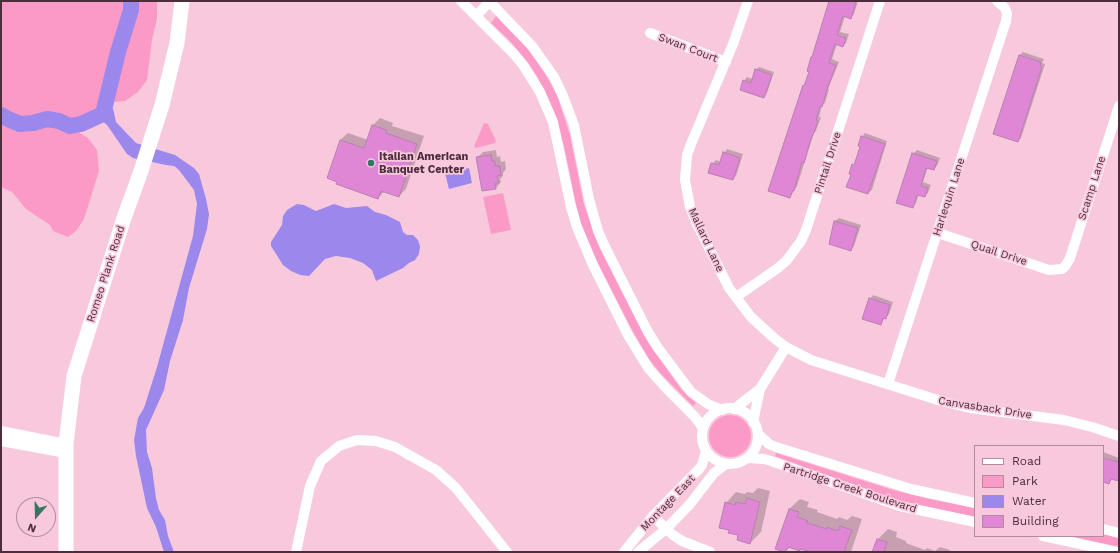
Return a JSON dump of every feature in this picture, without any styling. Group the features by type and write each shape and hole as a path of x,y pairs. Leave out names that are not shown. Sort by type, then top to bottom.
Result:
{"main road":[{"name":"Romeo Plank Road","path":"66,552 66,448 74,376 124,218 162,105 173,60 182,1"}],"street":[{"path":"461,1 503,42 523,65 542,97 553,122 558,139 571,207 577,227 590,259 628,335 649,369 695,417 703,428"},
{"path":"476,16 489,1 532,46 554,77 574,125 589,199 598,231 606,249 648,332 663,354 691,392 708,404 722,410"},
{"name":"Mallard Lane","path":"748,1 726,62 687,155 685,180 690,207 722,275 751,317 786,347"},
{"name":"Pintail Drive","path":"736,297 778,268 787,260 801,241 806,230 880,1"},
{"name":"Harlequin Lane","path":"888,384 1006,21 1007,14 1005,8 997,1"},
{"name":"Swan Court","path":"650,33 726,62"},
{"name":"Scamp Lane","path":"1062,269 1070,258 1119,106"},
{"name":"Quail Drive","path":"938,233 1049,270 1062,269"},
{"path":"754,422 744,413 734,409 722,410 712,415 703,428 702,440 706,451 715,460 726,464 738,463 748,458 756,447 758,434 754,422 754,414 760,389 786,347"},
{"name":"Canvasback Drive","path":"786,347 811,360 956,405 1064,420 1119,436"},
{"path":"734,409 760,389"},
{"path":"1,431 66,448"},
{"name":"Partridge Creek Boulevard","path":"758,434 769,444 776,447 905,488 974,503"},
{"path":"296,552 310,486 321,461 339,446 357,440 376,441 395,447 436,470 456,488 507,552"},
{"path":"1,441 66,448"},
{"name":"Montage East","path":"624,552 653,516 695,474 702,465 706,451"},
{"name":"Partridge Creek Boulevard","path":"748,458 771,461 900,506 974,522"},
{"name":"Montage East","path":"638,552 666,529 690,504 714,473 726,464"},
{"path":"653,516 666,529 682,541 710,552"},
{"path":"1104,529 1119,533"},
{"path":"1048,537 1117,552"}],"green space":[{"path":"1,1 157,1 157,19 152,40 147,80 138,92 125,101 114,102 80,120 77,131 88,138 97,150 99,171 84,219 76,231 68,237 53,231 50,225 26,209 12,192 1,187"},
{"path":"496,16 529,50 542,68 557,95 570,135 584,205 598,244 647,340 681,389 696,403 693,406 661,374 648,358 592,252 583,231 564,146 554,111 537,76 529,64 510,41 491,23"},
{"path":"484,123 488,124 496,141 495,143 476,148 474,146"},
{"path":"503,193 511,230 491,234 483,197"},
{"path":"730,415 745,421 751,436 745,451 730,457 715,451 709,436 715,421"},
{"path":"776,453 893,490 974,508 974,517 903,502 854,486 775,456"},
{"path":"1104,534 1119,538 1119,547 1074,537 1104,537"}],"water":[{"path":"113,108 116,122 136,143 175,155 194,168 199,174 209,214 207,229 189,288 183,320 170,361 164,390 146,430 147,452 152,468 156,498 159,510 165,520 168,536 174,552 164,552 156,527 147,508 134,440 138,418 144,408 157,367 193,236 197,204 194,190 179,170 174,166 133,158 127,154 107,125 101,120 99,121"},
{"path":"469,168 472,183 449,189 445,173"},
{"path":"297,204 304,205 316,211 334,204 346,208 367,206 375,212 386,215 400,222 403,232 407,235 413,235 418,240 420,246 419,254 415,260 403,268 376,281 372,270 363,263 350,258 336,256 325,259 309,276 300,275 283,265 271,246 271,242 282,225 283,216 287,210"}],"building":[{"path":"829,1 856,1 851,19 843,16 837,35 846,38 843,47 835,44 829,63 836,65 822,107 820,106 816,120 818,121 812,135 804,163 802,162 794,191 793,190 790,198 768,191 803,85 804,86 809,72 807,71"},
{"path":"1019,55 1041,62 1040,66 1042,67 1018,142 993,134"},
{"path":"755,69 772,75 764,98 740,90 743,80 751,83"},
{"name":"Italian American Banquet Center","path":"372,125 387,130 386,133 417,144 399,197 381,191 378,199 336,184 337,182 327,178 340,140 364,148"},
{"path":"861,136 885,144 868,194 846,187 851,175 849,174 852,164 854,165 860,147 858,146"},
{"path":"723,152 740,158 733,180 708,173 711,163 719,165"},
{"path":"912,153 937,161 934,170 926,168 921,186 928,188 925,197 917,195 913,208 896,203"},
{"path":"491,155 492,161 495,161 495,166 500,166 501,175 497,176 499,183 495,183 496,189 482,191 476,157"},
{"path":"834,221 858,228 851,251 829,244"},
{"path":"869,298 890,305 886,319 883,318 881,325 862,319"},
{"path":"1104,458 1119,462 1119,481 1111,479 1109,484 1104,482"},
{"path":"747,498 760,502 750,544 737,540 738,535 728,533 729,530 719,528 725,502 735,505 736,502 745,504"},
{"path":"789,509 799,512 797,517 808,521 807,523 838,531 840,526 852,530 844,552 811,552 800,549 800,551 788,547 785,552 775,549"},
{"path":"877,539 887,542 884,552 872,552"}],"waterway":[{"path":"1,115 20,124 33,123 47,119 59,121 70,126 81,124 103,114 118,52 131,10 131,1"}],"place":[{"name":"Italian American Banquet Center","path":"371,163"}]}
